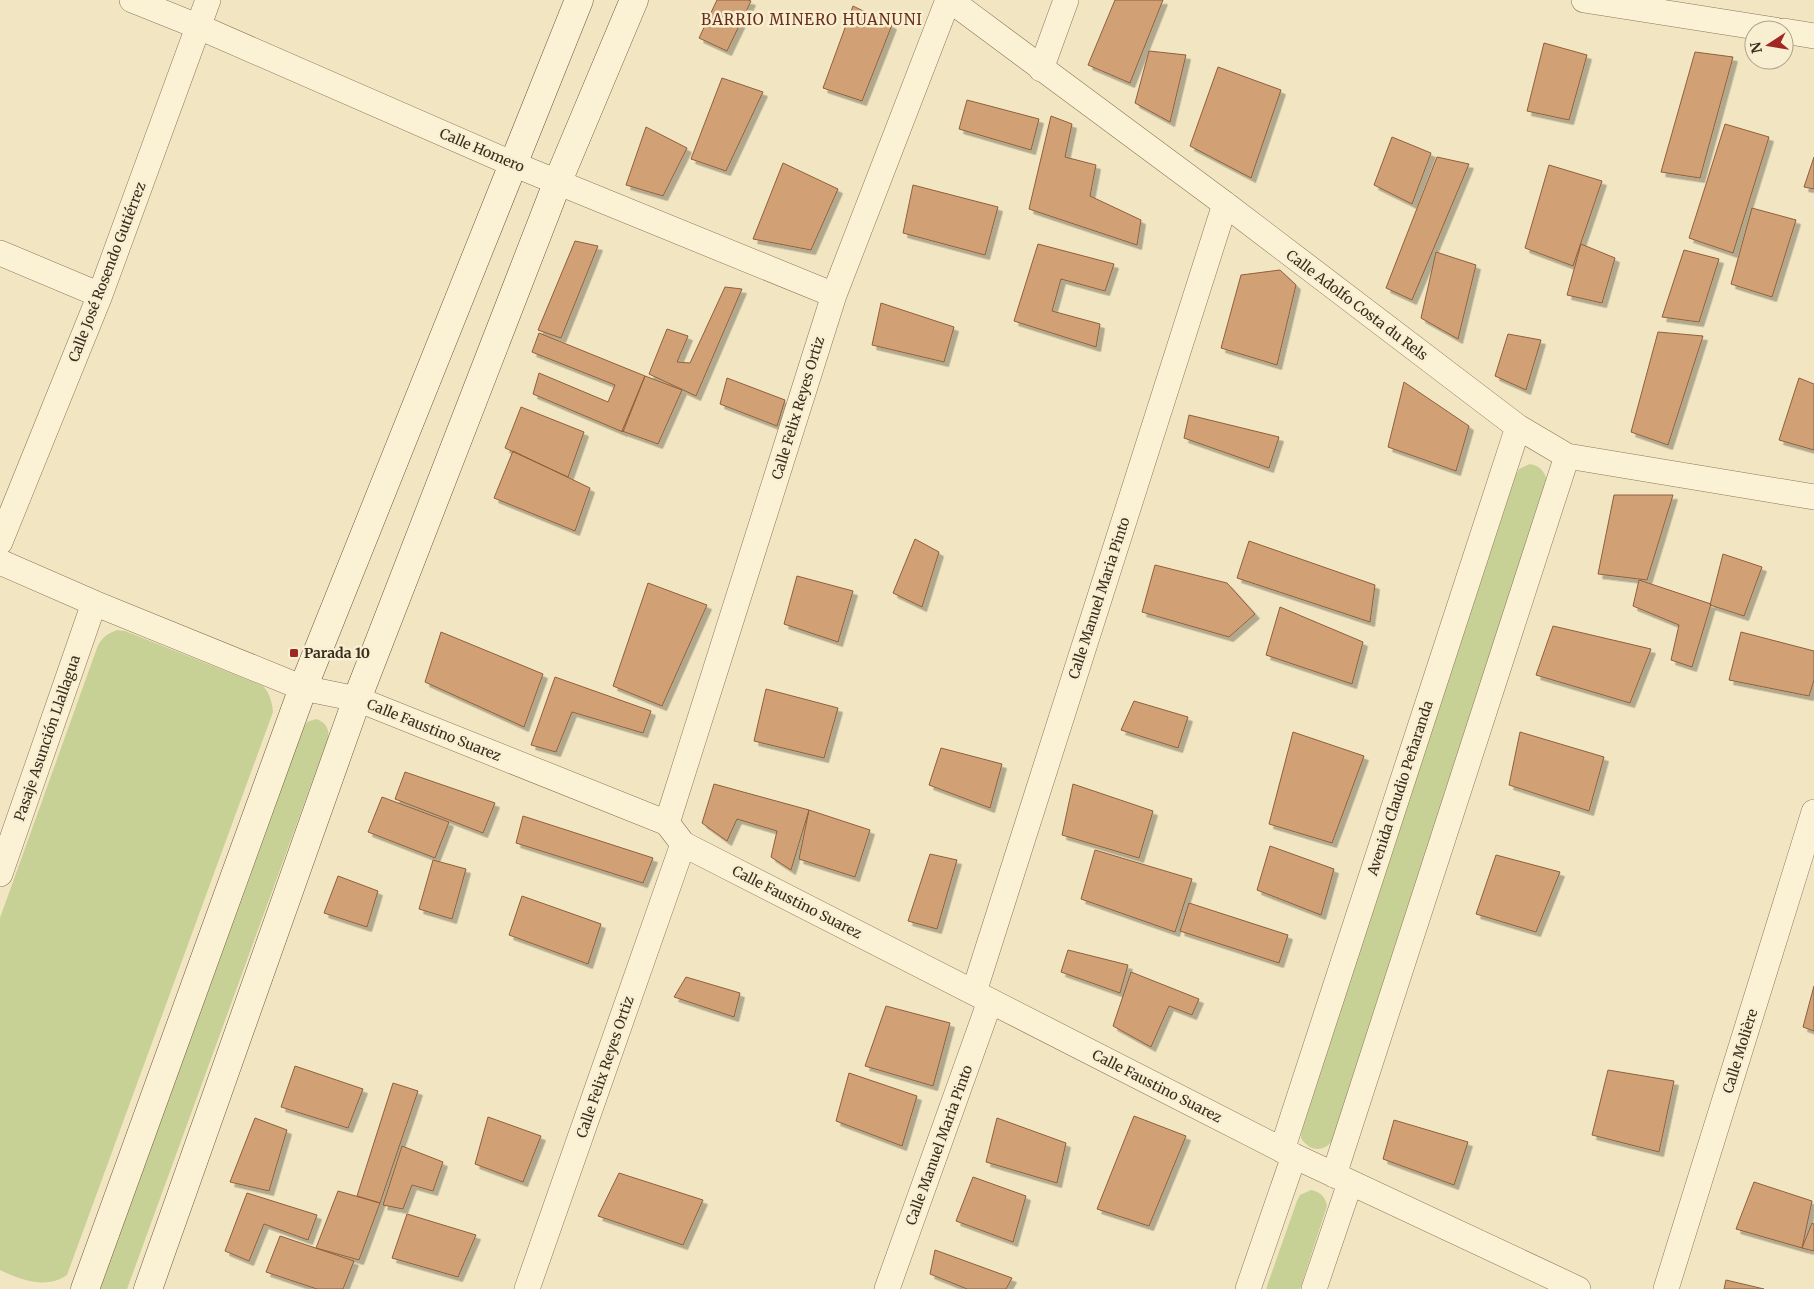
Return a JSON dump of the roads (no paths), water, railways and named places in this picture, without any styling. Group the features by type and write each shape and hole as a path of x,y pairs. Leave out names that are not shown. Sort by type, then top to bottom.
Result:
{"main road":[{"path":"85,1289 304,688 579,0"},
{"path":"148,1289 357,699 558,181 634,0"}],"street":[{"name":"Calle Homero","path":"132,0 197,26 513,164 834,295"},
{"name":"Calle José Rosendo Gutiérrez","path":"0,542 100,295 208,0"},
{"name":"Calle Adolfo Costa du Rels","path":"949,0 1225,204 1518,426 1567,456 1814,497"},
{"name":"Calle Felix Reyes Ortiz","path":"667,823 834,295 949,0"},
{"path":"1040,68 1066,0"},
{"path":"1584,0 1744,25"},
{"path":"1794,33 1814,36"},
{"name":"Calle Manuel Maria Pinto","path":"887,1289 982,997 1225,204"},
{"path":"0,253 100,295"},
{"name":"Avenida Claudio Peñaranda","path":"1248,1289 1288,1153 1518,426"},
{"path":"1314,1289 1342,1179 1567,456"},
{"name":"Calle Faustino Suarez","path":"0,562 94,603 304,688 357,699 667,823 683,844 982,997 1288,1153 1578,1289"},
{"name":"Pasaje Asunción Llallagua","path":"0,874 94,603"},
{"name":"Calle Molière","path":"1666,1289 1814,812"},
{"name":"Calle Felix Reyes Ortiz","path":"527,1289 683,844"}],"place":[{"name":"Parada 10","path":"294,653"}],"district":[{"name":"BARRIO MINERO HUANUNI","path":"812,19"}]}
